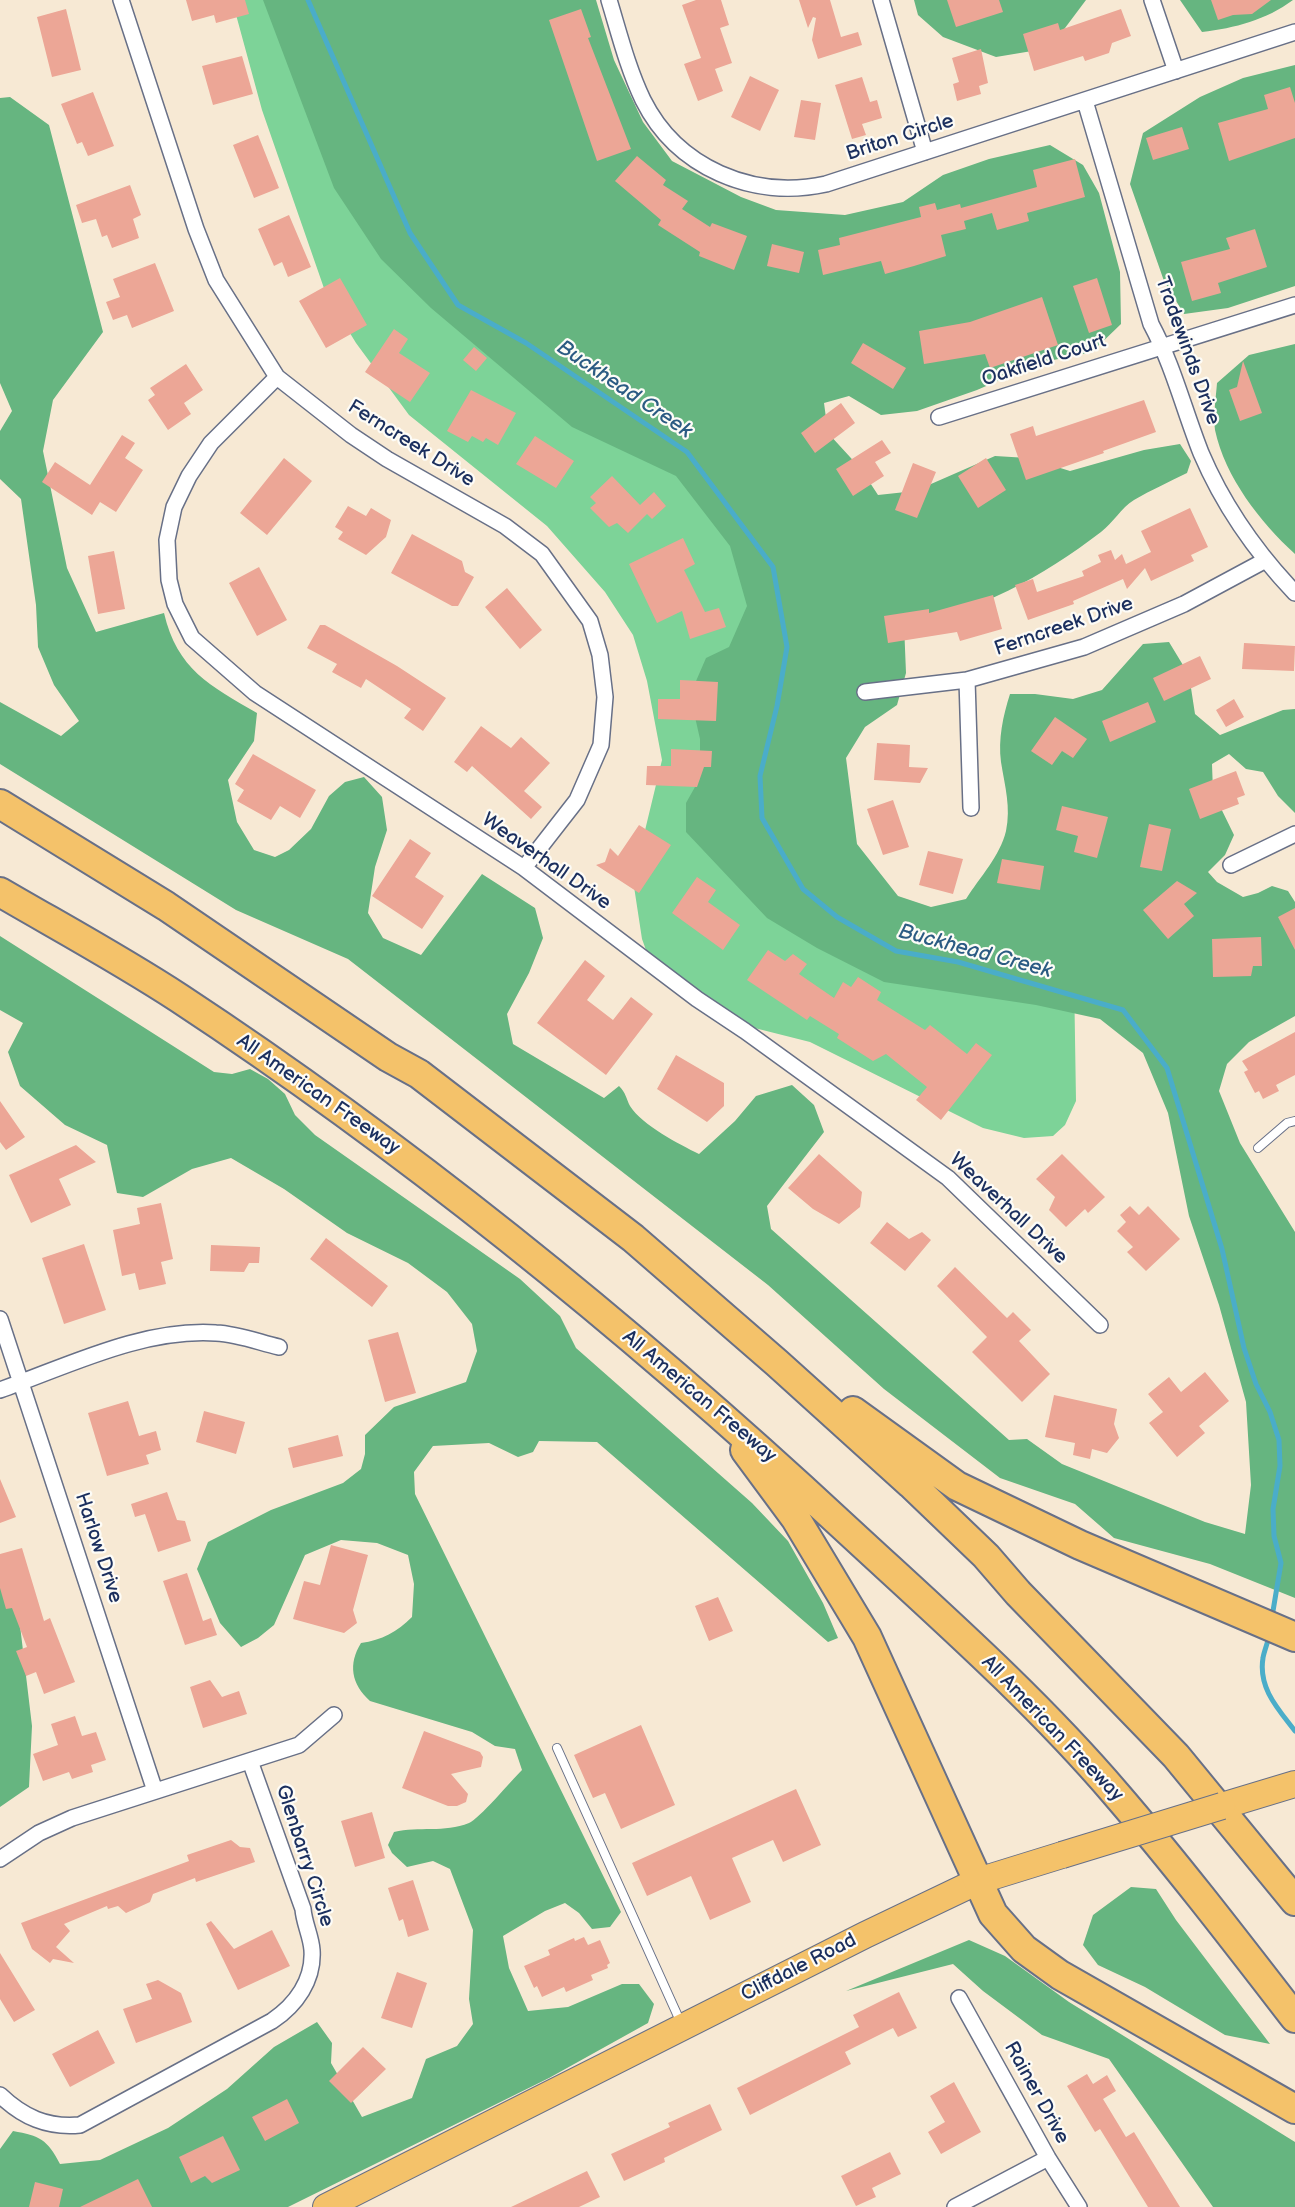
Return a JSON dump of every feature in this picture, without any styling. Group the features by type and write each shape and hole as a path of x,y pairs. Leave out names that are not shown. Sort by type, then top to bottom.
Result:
{"highway":[{"path":"0,804 166,906 388,1057 419,1074 633,1238 777,1363 911,1484 986,1556 1018,1593 1176,1756 1295,1901"},
{"name":"All American Freeway","path":"0,892 177,997 398,1151 463,1199 722,1416 903,1580 1044,1717 1116,1793 1295,2018"},
{"path":"777,1363 834,1397 957,1486 1080,1545 1295,1637"},
{"path":"722,1416 753,1463 803,1528 867,1637 993,1914 1024,1949 1060,1975 1295,2109"}],"main road":[{"name":"Cliffdale Road","path":"327,2207 682,2026 978,1881 1295,1784"}],"street":[{"name":"Ferncreek Drive","path":"121,0 196,229 216,280 277,377 351,435 387,459 505,526 542,554 590,621 600,655 605,697 601,745 577,800 524,868"},
{"name":"Briton Circle","path":"609,0 629,65 643,100 655,121 688,156 709,169 754,185 790,189 826,184 1295,32"},
{"path":"881,0 925,152"},
{"path":"1152,0 1176,71"},
{"name":"Tradewinds Drive","path":"1085,101 1151,324 1162,345 1215,485 1239,527 1264,561 1295,593"},
{"name":"Oakfield Court","path":"939,417 1295,305"},
{"name":"Weaverhall Drive","path":"277,377 211,443 189,476 174,507 167,540 169,580 175,604 192,638 219,664 255,693 524,868 697,999 745,1030 948,1178 1100,1325"},
{"name":"Ferncreek Drive","path":"865,692 967,680 1075,650 1140,625 1264,561"},
{"path":"967,680 971,808"},
{"path":"1231,865 1295,834"},
{"name":"Harlow Drive","path":"0,1319 155,1791"},
{"path":"0,1390 122,1347 169,1335 218,1333 279,1347"},
{"path":"0,1858 39,1833 72,1818 299,1745 334,1715"},
{"name":"Glenbarry Circle","path":"0,2095 33,2119 56,2126 80,2125 272,2021 299,1996 312,1963 310,1939 305,1927 303,1909 250,1761"},
{"name":"Rainer Drive","path":"959,1998 1048,2158 1079,2207"},
{"path":"955,2207 1048,2158"}],"lane":[{"path":"1258,1148 1287,1123 1295,1121"},
{"path":"557,1748 682,2026"}],"green space":[{"path":"232,0 392,0 703,409 818,757 876,891 1074,975 1076,1101 1065,1125 1053,1136 1024,1138 983,1128 810,1042 715,1018 650,961 642,939 633,880 662,760 647,681 633,635 605,592 547,526 409,415 356,343 326,294 262,110"},
{"path":"263,0 596,0 614,60 643,122 672,161 741,197 776,210 845,215 903,202 943,175 989,159 1050,145 1083,165 1099,193 1120,272 1121,324 1092,352 1039,363 977,390 917,411 881,415 849,396 824,403 828,433 861,469 878,495 915,491 995,456 1028,458 1070,471 1144,450 1180,444 1191,461 1187,473 1134,500 1101,532 1032,578 1008,591 958,611 904,624 906,673 897,705 865,727 846,758 857,844 898,896 931,907 966,899 994,858 1006,831 1008,805 1000,745 1003,719 1010,694 1035,694 1073,699 1102,690 1143,644 1169,642 1189,675 1195,714 1220,735 1283,710 1295,709 1295,813 1278,796 1263,772 1246,769 1229,754 1212,764 1213,792 1234,835 1225,855 1208,872 1217,882 1243,897 1272,886 1288,891 1295,902 1295,1016 1249,1042 1227,1064 1219,1091 1240,1143 1295,1232 1295,1598 1210,1564 1114,1538 1075,1504 1000,1478 884,1389 768,1285 348,959 236,910 0,764 0,702 61,736 79,721 54,685 38,647 36,605 21,499 0,479 0,431 12,411 0,383 0,98 10,97 49,125 103,332 53,400 43,451 67,568 96,632 164,613 177,648 198,674 224,694 257,713 254,741 228,780 237,822 254,850 275,857 289,850 311,829 329,796 345,782 364,777 382,797 387,830 375,867 368,913 383,938 421,955 482,874 535,908 543,938 529,973 507,1014 513,1044 604,1098 619,1086 625,1093 630,1106 643,1121 699,1154 735,1121 756,1096 792,1085 814,1105 824,1132 767,1206 771,1229 1009,1440 1027,1439 1062,1464 1205,1522 1245,1534 1251,1485 1246,1402 1219,1305 1189,1216 1168,1113 1143,1053 1100,1019 1036,1005 884,982 817,948 767,918 686,832 686,803 700,778 700,739 690,695 706,658 729,647 747,606 730,546 676,476 572,427 431,308 381,259 334,188"},
{"path":"914,0 1086,0 1050,48 996,57 943,37 918,15"},
{"path":"1180,0 1293,0 1272,13 1250,22 1202,32"},
{"path":"1295,65 1295,286 1228,308 1184,314 1164,281 1130,184 1143,133 1200,97 1243,78"},
{"path":"1295,344 1295,554 1269,528 1235,481 1220,448 1214,419 1217,383 1249,355"},
{"path":"0,936 214,1072 232,1074 250,1069 268,1079 285,1094 295,1115 315,1135 520,1279 560,1316 576,1348 752,1503 788,1541 823,1603 838,1638 828,1642 597,1442 539,1441 533,1452 518,1457 489,1443 433,1446 414,1472 415,1494 621,1912 610,1927 592,1929 579,1913 565,1903 545,1911 503,1936 509,1968 528,2011 568,2007 622,1984 639,1984 654,2004 648,2023 549,2078 288,2207 0,2207 0,2149 13,2131 42,2140 60,2164 100,2160 168,2128 227,2089 274,2047 317,2022 332,2043 331,2063 362,2117 412,2098 426,2059 457,2046 473,2024 469,1999 473,1930 450,1869 433,1861 407,1867 392,1853 388,1845 394,1832 450,1828 469,1823 487,1808 522,1770 515,1749 495,1746 472,1732 370,1701 355,1681 354,1659 361,1643 389,1634 412,1617 414,1584 408,1555 377,1543 341,1540 305,1555 274,1625 258,1638 241,1647 220,1623 197,1569 208,1542 271,1510 343,1483 361,1469 365,1454 365,1435 394,1407 466,1382 477,1351 472,1324 447,1292 408,1263 347,1233 284,1189 231,1158 192,1169 143,1197 117,1193 107,1145 65,1125 20,1086 8,1052 23,1023 0,1010"},
{"path":"0,1574 19,1617 32,1726 29,1787 0,1807"},
{"path":"1131,1887 1156,1889 1176,1920 1270,2044 1225,2035 1145,1987 1098,1965 1083,1945 1093,1915"},
{"path":"969,1940 1005,1956 1069,2002 1295,2142 1295,2207 1213,2207 1109,2059 1042,2035 983,1991 953,1964 846,1991"}],"building":[{"path":"186,0 245,0 249,14 216,23 214,15 192,21"},
{"path":"696,0 721,0 729,25 720,28 732,63 715,69 723,91 698,101 684,64 701,58 682,5"},
{"path":"799,0 830,0 841,37 858,32 862,45 818,59 812,40 816,18 813,17 808,28"},
{"path":"947,0 999,0 1003,12 956,27"},
{"path":"1211,0 1271,0 1252,14 1233,15 1218,20"},
{"path":"66,9 81,70 52,77 37,17"},
{"path":"581,9 591,37 588,38 631,149 597,161 549,20"},
{"path":"1121,9 1131,36 1112,43 1109,53 1085,61 1083,56 1034,71 1023,34 1058,23 1060,30"},
{"path":"981,49 988,83 979,86 981,94 957,101 953,84 959,82 952,58"},
{"path":"242,56 253,94 213,105 202,66"},
{"path":"750,76 779,90 760,131 731,117"},
{"path":"862,77 870,102 877,100 882,118 862,124 866,135 852,139 835,85"},
{"path":"1290,87 1295,103 1295,138 1229,161 1218,123 1268,109 1264,95"},
{"path":"93,92 114,146 88,156 82,142 77,144 61,104"},
{"path":"801,100 821,103 815,140 794,137"},
{"path":"1182,127 1189,149 1153,160 1146,138"},
{"path":"258,135 279,188 254,198 233,145"},
{"path":"637,156 666,180 663,185 688,201 682,209 710,227 712,223 747,236 734,270 699,256 700,252 658,225 661,220 615,181"},
{"path":"1075,159 1085,197 1027,213 1029,221 997,230 992,213 964,221 966,229 941,235 946,256 914,266 885,274 881,261 823,275 818,250 840,245 839,238 921,217 919,207 935,203 937,210 960,204 961,208 1037,187 1033,170"},
{"path":"130,185 141,215 133,219 139,238 112,248 107,235 102,237 96,219 82,223 76,205"},
{"path":"289,215 311,267 288,277 282,262 274,266 258,229"},
{"path":"1255,229 1267,267 1218,283 1221,293 1192,301 1181,262 1230,249 1226,238"},
{"path":"772,244 804,252 799,273 767,266"},
{"path":"155,263 174,311 132,328 127,315 113,320 106,302 120,297 113,279"},
{"path":"340,278 367,325 326,348 299,301"},
{"path":"1097,278 1112,325 1089,333 1073,286"},
{"path":"1042,297 1058,345 990,368 985,354 924,364 919,331 970,322"},
{"path":"394,329 408,339 399,353 430,373 410,402 365,372"},
{"path":"863,343 906,368 893,389 851,363"},
{"path":"474,347 487,358 476,371 463,360"},
{"path":"1243,361 1262,413 1240,421 1229,390 1237,387"},
{"path":"186,364 203,390 184,403 191,414 168,430 148,400 155,395 150,388"},
{"path":"471,390 516,413 498,445 486,438 483,442 472,436 468,442 447,431"},
{"path":"1144,400 1156,432 1026,480 1010,434 1033,426 1036,436"},
{"path":"841,403 855,423 815,453 801,433"},
{"path":"122,435 135,443 125,458 143,470 116,512 100,502 92,515 42,482 55,462 90,485"},
{"path":"535,436 574,461 556,488 516,464"},
{"path":"882,440 891,453 875,462 884,476 853,496 836,469"},
{"path":"284,458 312,481 267,535 240,513"},
{"path":"986,458 1006,490 978,508 958,476"},
{"path":"913,463 936,472 917,518 895,510"},
{"path":"612,476 640,505 654,492 666,506 652,519 647,514 628,533 617,523 609,527 590,508 596,503 590,497"},
{"path":"348,506 366,516 371,508 391,520 386,537 366,555 338,539 343,532 335,527"},
{"path":"1190,508 1208,547 1191,555 1194,561 1151,581 1145,568 1127,589 1123,579 1073,601 1074,604 1028,620 1015,585 1033,579 1037,592 1084,576 1082,571 1101,562 1098,555 1111,550 1115,560 1122,554 1126,564 1151,552 1141,531"},
{"path":"412,534 462,561 465,572 474,577 458,606 452,606 391,573"},
{"path":"683,538 695,564 684,570 705,612 719,608 726,627 690,639 682,611 657,623 629,564"},
{"path":"114,551 125,609 98,614 88,556"},
{"path":"259,567 287,620 257,636 229,583"},
{"path":"507,588 542,630 520,649 485,607"},
{"path":"993,595 1002,629 960,641 957,632 888,643 884,616 929,609 929,613"},
{"path":"320,625 325,625 397,666 446,698 423,731 404,718 411,709 366,679 361,688 332,672 337,664 307,648"},
{"path":"1244,643 1295,646 1294,671 1242,669"},
{"path":"1200,656 1211,679 1164,701 1153,678"},
{"path":"680,680 718,682 716,721 658,719 658,699 680,699"},
{"path":"1234,699 1244,717 1226,727 1216,710"},
{"path":"1148,702 1156,722 1110,742 1102,721"},
{"path":"1055,717 1087,739 1073,758 1062,751 1052,765 1031,751"},
{"path":"481,726 511,748 521,737 550,763 524,791 542,807 531,819 472,766 467,772 454,762"},
{"path":"877,743 910,745 909,767 928,768 920,783 874,780"},
{"path":"671,749 712,751 711,767 704,767 697,787 646,785 647,766 671,766"},
{"path":"253,754 316,790 300,818 280,806 271,820 237,801 244,790 235,784"},
{"path":"1236,771 1245,795 1237,798 1239,804 1200,819 1189,789"},
{"path":"893,800 909,847 883,855 867,809"},
{"path":"1062,806 1108,817 1097,858 1074,852 1078,836 1056,830"},
{"path":"1149,824 1171,829 1162,871 1140,867"},
{"path":"639,825 671,845 639,893 596,865 605,862 610,848 618,856"},
{"path":"410,839 431,853 415,877 444,896 422,929 372,896"},
{"path":"928,851 963,859 953,894 919,885"},
{"path":"1002,859 1044,866 1040,890 997,883"},
{"path":"697,877 716,890 708,902 740,925 723,950 672,913"},
{"path":"1177,881 1197,893 1184,904 1194,916 1168,939 1143,910"},
{"path":"1295,908 1295,950 1278,917"},
{"path":"1261,937 1262,966 1253,966 1251,976 1213,977 1212,939"},
{"path":"768,950 785,961 793,954 807,964 799,974 834,998 843,982 851,987 858,977 881,992 877,1000 925,1030 930,1025 967,1054 976,1043 992,1055 941,1120 916,1100 927,1087 886,1054 873,1061 837,1038 839,1034 810,1016 807,1020 747,980"},
{"path":"585,960 605,976 587,1000 613,1020 631,997 653,1014 606,1075 537,1023"},
{"path":"1295,1032 1295,1075 1276,1085 1279,1091 1263,1099 1259,1091 1255,1093 1244,1072 1248,1070 1242,1061"},
{"path":"676,1055 724,1083 724,1106 707,1122 657,1089"},
{"path":"0,1101 25,1137 6,1150 0,1142"},
{"path":"76,1145 96,1162 59,1179 71,1205 31,1223 9,1175"},
{"path":"819,1154 862,1192 860,1207 839,1224 813,1209 788,1188"},
{"path":"1062,1154 1105,1197 1088,1213 1085,1209 1066,1227 1049,1210 1055,1197 1036,1179"},
{"path":"161,1203 173,1259 161,1262 166,1284 139,1290 135,1273 122,1276 113,1230 140,1224 137,1208"},
{"path":"1130,1206 1139,1215 1148,1206 1180,1239 1146,1271 1127,1252 1133,1247 1117,1231 1126,1222 1120,1215"},
{"path":"887,1222 909,1239 922,1232 931,1240 905,1271 870,1243"},
{"path":"326,1238 388,1286 372,1307 310,1259"},
{"path":"84,1244 106,1310 64,1324 42,1258"},
{"path":"211,1245 260,1247 259,1263 249,1263 244,1272 210,1271"},
{"path":"955,1267 1007,1318 1013,1312 1031,1330 1019,1341 1050,1374 1022,1402 972,1352 987,1337 937,1286"},
{"path":"398,1332 416,1393 385,1402 368,1340"},
{"path":"1205,1372 1229,1401 1199,1426 1205,1433 1177,1457 1149,1423 1163,1412 1148,1394 1169,1377 1181,1392"},
{"path":"1054,1395 1117,1409 1114,1424 1119,1438 1107,1453 1092,1449 1090,1459 1073,1455 1075,1443 1045,1437"},
{"path":"128,1401 139,1436 156,1431 161,1450 146,1455 149,1464 107,1476 88,1413"},
{"path":"204,1411 245,1422 236,1454 196,1442"},
{"path":"338,1435 343,1456 293,1468 288,1448"},
{"path":"0,1479 16,1517 0,1523"},
{"path":"167,1492 177,1520 185,1521 191,1541 158,1552 145,1514 135,1517 131,1504"},
{"path":"331,1545 368,1555 353,1610 357,1623 344,1633 293,1619 304,1581 320,1585"},
{"path":"22,1548 44,1621 50,1618 75,1682 44,1694 36,1672 26,1676 16,1651 27,1647 12,1608 6,1609 0,1588 0,1554"},
{"path":"187,1573 203,1621 211,1618 217,1635 185,1645 163,1581"},
{"path":"718,1597 733,1631 709,1641 695,1606"},
{"path":"210,1680 222,1697 239,1691 247,1714 203,1728 190,1687"},
{"path":"75,1716 82,1736 96,1732 106,1760 91,1765 93,1772 72,1779 69,1772 43,1781 33,1754 58,1745 51,1724"},
{"path":"641,1725 675,1805 621,1829 605,1793 593,1798 574,1755"},
{"path":"424,1731 480,1752 483,1757 481,1767 451,1774 468,1794 466,1802 457,1806 448,1806 402,1788"},
{"path":"796,1789 821,1845 783,1862 773,1840 732,1858 751,1902 710,1920 691,1876 647,1896 632,1863"},
{"path":"372,1812 385,1858 355,1867 341,1821"},
{"path":"231,1840 240,1847 250,1848 255,1862 196,1882 195,1878 153,1894 150,1902 126,1913 118,1906 108,1909 107,1906 64,1924 70,1931 56,1947 74,1963 53,1959 50,1963 32,1949 21,1923 189,1861 187,1855"},
{"path":"413,1880 429,1930 408,1937 403,1919 399,1921 388,1888"},
{"path":"211,1921 234,1949 272,1930 290,1966 238,1990 206,1924"},
{"path":"584,1937 588,1945 600,1940 610,1963 607,1965 608,1968 591,1975 593,1980 566,1992 564,1987 542,1997 537,1986 534,1988 524,1966 550,1955 548,1950 574,1938 575,1941"},
{"path":"0,1953 35,2010 14,2022 0,1999"},
{"path":"397,1972 427,1983 412,2028 381,2018"},
{"path":"158,1980 181,1993 192,2022 136,2043 123,2009 152,1999 146,1984"},
{"path":"899,1992 917,2028 898,2037 893,2028 845,2052 851,2064 750,2115 737,2088 859,2027 853,2015"},
{"path":"98,2030 115,2063 70,2087 52,2054"},
{"path":"363,2047 386,2069 351,2103 329,2081"},
{"path":"1087,2074 1093,2084 1107,2075 1116,2091 1103,2099 1126,2137 1134,2132 1180,2207 1148,2207 1100,2129 1095,2132 1067,2086"},
{"path":"954,2082 981,2132 941,2154 928,2132 945,2122 930,2096"},
{"path":"287,2099 299,2123 265,2141 252,2117"},
{"path":"710,2104 722,2130 664,2158 665,2162 624,2181 611,2154 670,2127 668,2123"},
{"path":"223,2136 240,2170 212,2183 205,2176 191,2183 179,2157"},
{"path":"890,2152 901,2174 872,2188 876,2197 856,2206 841,2176"},
{"path":"587,2171 600,2197 579,2207 511,2207"},
{"path":"138,2179 152,2207 80,2207"},
{"path":"35,2182 63,2189 59,2207 29,2207"}],"waterway":[{"name":"Buckhead Creek","path":"308,0 410,233 458,305 526,343 687,452 773,567 787,647 777,706 760,776 762,818 803,889 837,917 896,951 958,962 1123,1010 1167,1068 1222,1249 1244,1348 1279,1440 1280,1466 1273,1509 1274,1536 1281,1563 1272,1617"},
{"name":"Buckhead Creek","path":"1269,1635 1262,1669 1266,1688 1282,1715 1295,1731"}]}
